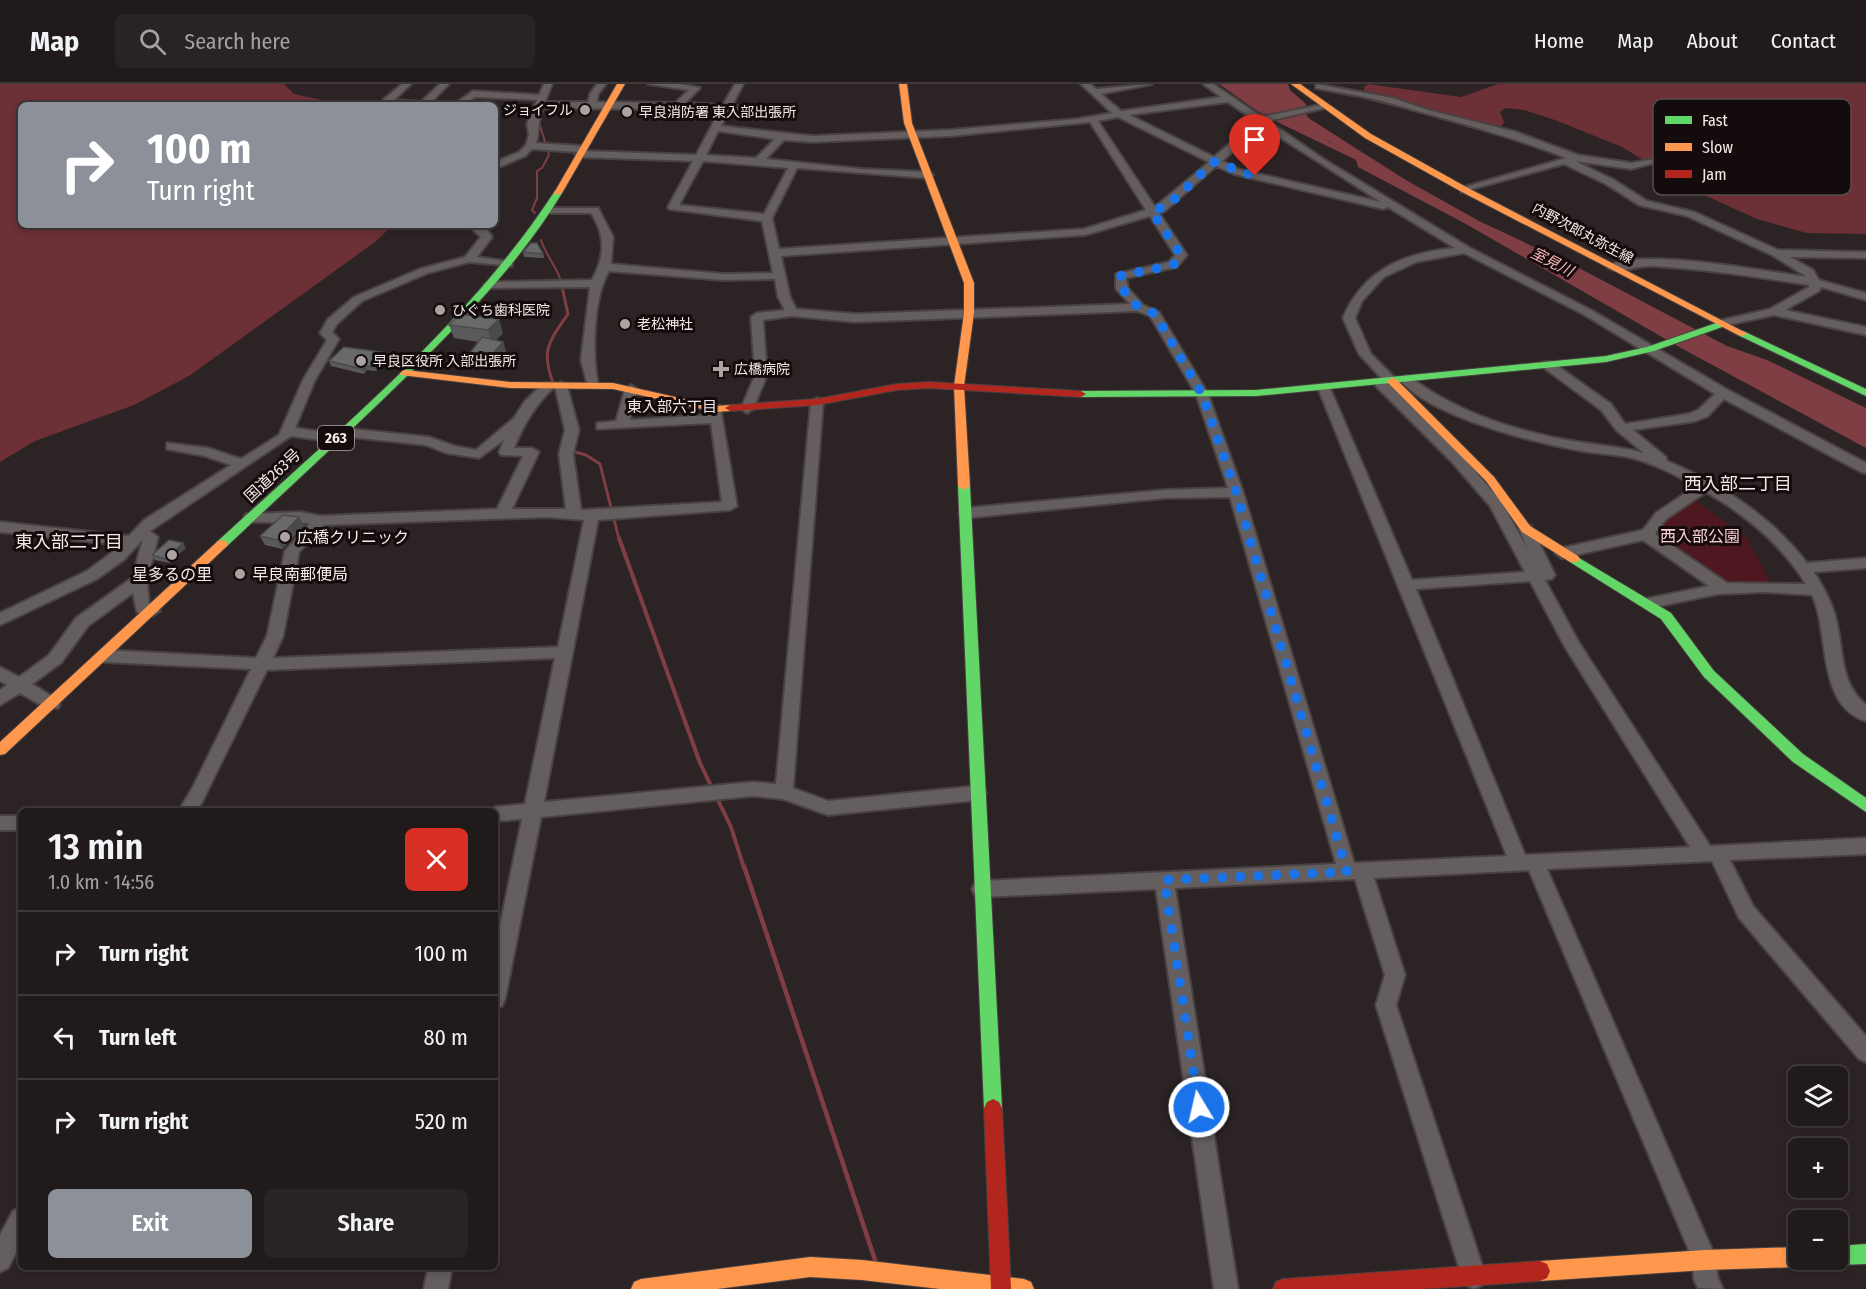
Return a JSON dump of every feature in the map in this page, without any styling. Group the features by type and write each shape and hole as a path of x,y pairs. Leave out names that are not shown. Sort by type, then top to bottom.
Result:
{"main road":[{"name":"国道263号","path":"0,750 104,656 405,373 490,285 548,210 621,84"},
{"path":"903,84 905,108 913,135 969,283 969,313 959,387 1001,1287"},
{"name":"内野次郎丸弥生線","path":"1298,86 1321,106 1368,136 1465,190 1612,267 1717,326 1866,393"},
{"path":"405,373 555,386 592,384 631,389 715,414 817,402 897,387 959,387 1098,395 1202,394 1393,382 1606,359 1653,348 1717,326"},
{"path":"1393,382 1490,478 1526,529 1562,553 1650,603 1678,628 1709,674 1798,758 1866,806"},
{"path":"1848,1255 1866,1254"},
{"path":"1283,1289 1465,1281 1705,1260 1788,1257"},
{"path":"641,1289 810,1267 886,1272 1024,1289"}],"street":[{"path":"426,102 445,84"},
{"path":"498,165 522,154 530,146 534,134 532,124 548,84"},
{"path":"592,104 594,94 602,84"},
{"path":"652,84 696,88 678,106"},
{"path":"739,84 673,207 767,218"},
{"path":"1085,84 1119,114 1234,171 1383,206 1390,205"},
{"path":"1094,92 1148,84"},
{"path":"1207,84 1390,205 1466,250 1653,348 1723,393 1866,469"},
{"path":"386,102 403,85"},
{"path":"1298,86 1324,85 1390,100 1425,112 1513,134 1574,159 1631,166 1651,161"},
{"path":"462,102 473,94 542,101 553,105 609,104 779,111"},
{"path":"716,128 813,139 913,135 1093,120 1119,114 1230,99"},
{"path":"774,253 1085,232 1152,212 1169,204 1263,121 1321,106"},
{"path":"1093,120 1181,255 1173,265 1120,276 1122,288 1139,307 1155,314 1202,394 1236,492 1355,871 1395,975 1386,1005 1465,1281"},
{"path":"1524,127 1547,136 1554,148 1643,203 1708,221 1776,253 1809,272 1815,282 1815,289 1774,311 1717,326"},
{"path":"758,162 782,137"},
{"path":"530,146 581,152 700,157 928,175"},
{"path":"1465,190 1503,177 1574,159"},
{"path":"792,312 779,276 767,218 794,165"},
{"path":"548,210 594,210 609,235 610,250 605,267 596,283 587,360 592,384"},
{"path":"469,259 487,237 484,231 478,228"},
{"path":"1466,250 1417,256 1397,263 1374,280 1354,301 1349,318 1355,325 1362,350 1376,369 1393,382 1496,504 1537,576 1571,643 1710,852 1746,912 1866,1052"},
{"path":"1776,253 1866,255"},
{"path":"0,620 92,575 120,556 149,523 284,437 299,408 309,380 333,339 326,333 332,322 358,300 424,271 469,259 508,264"},
{"path":"1612,267 1648,262 1715,267 1815,282 1866,297"},
{"path":"605,267 724,277 779,276"},
{"path":"490,285 596,283"},
{"path":"747,409 761,375 757,317 792,312 856,318 1139,307"},
{"path":"1774,311 1866,330"},
{"path":"1548,365 1606,407 1622,428 1673,470"},
{"path":"1393,382 1474,416 1528,434 1581,447 1626,452 1673,470 1743,509 1768,528 1804,568 1827,614 1844,694 1866,715"},
{"path":"502,514 532,452 506,452 519,421 530,404 555,386 572,430 568,451 574,515"},
{"path":"1323,388 1526,861 1705,1260 1706,1280 1711,1289"},
{"path":"622,425 631,389"},
{"path":"1622,428 1691,418 1703,413 1723,393"},
{"path":"784,792 817,402"},
{"path":"251,517 300,517 320,520 548,512 596,515 730,506 715,414 602,426"},
{"path":"287,431 429,441 451,450 479,454 519,421"},
{"path":"172,446 207,452 243,464"},
{"path":"1562,553 1646,535 1661,516 1705,486"},
{"path":"966,513 1165,495 1236,492"},
{"path":"498,985 596,515"},
{"path":"189,808 275,636 291,551 320,520"},
{"path":"0,527 150,537 139,581 142,608 152,611"},
{"path":"1407,585 1547,575 1526,529"},
{"path":"1646,535 1724,589"},
{"path":"1804,568 1866,563"},
{"path":"0,699 55,659 82,622 139,581"},
{"path":"1650,603 1724,589 1815,590"},
{"path":"104,656 260,664 566,652"},
{"path":"0,673 52,704"},
{"path":"498,814 753,789 784,792 828,808 977,793"},
{"path":"0,823 18,824"},
{"path":"982,889 1866,846"},
{"path":"1164,880 1226,1289"},
{"path":"0,1260 18,1226"},
{"path":"436,1289 440,1270"}],"green space":[{"name":"西入部公園","path":"1695,500 1747,538 1772,585 1725,585 1656,540 1667,519"}],"shaded area":[{"path":"0,84 284,84 294,94 332,102 18,102 18,228 390,228 375,242 189,376 134,405 35,441 0,462"},
{"path":"1368,84 1461,97 1498,84 1866,84 1866,234 1807,233 1757,219 1704,195 1851,195 1851,99 1653,99 1653,166 1622,147 1524,110 1505,108 1500,112 1504,122 1500,129 1475,126 1371,101 1365,97 1364,87"}],"water":[{"path":"1219,84 1288,84 1290,90 1306,104 1307,116 1329,142 1360,154 1387,173 1397,175 1479,221 1579,268 1727,346 1767,360 1866,408 1866,448 1681,348 1466,224 1358,167 1356,160 1263,115"}],"building":[{"path":"531,243 537,243 543,254 523,252"},
{"path":"460,314 499,319 488,330 449,325"},
{"path":"482,337 503,342 488,359 467,357"},
{"name":"早良区役所 入部出張所","path":"344,347 388,353 374,367 365,366 362,369 329,361"},
{"path":"283,515 299,517 277,540 260,536"},
{"path":"169,540 183,543 166,559 152,555"}],"waterway":[{"path":"535,213 532,210 537,198 537,171 542,168 549,155 539,122 551,84"},
{"name":"室見川","path":"1246,84 1416,191"},
{"path":"541,240 562,284"},
{"path":"554,385 547,355 552,339 568,314 561,282"},
{"path":"571,451 586,455 600,464 619,539"},
{"path":"619,538 700,763 713,790"},
{"path":"716,796 731,827 744,868"},
{"path":"744,866 875,1260"}],"traffic: fast":[{"path":"222,544 443,334 520,249 558,193"},
{"path":"1081,394 1256,393 1606,359 1650,349 1722,324"},
{"path":"1743,334 1866,393"},
{"path":"964,486 993,1108"},
{"path":"1574,559 1666,616 1709,674 1798,758 1866,806"},
{"path":"1848,1255 1866,1254"}],"traffic: slow":[{"path":"558,193 621,84"},
{"path":"903,84 908,123 969,283 969,313 959,386 964,486"},
{"path":"1295,84 1368,136 1465,190 1743,334"},
{"path":"405,373 510,385 613,386 715,409 730,408"},
{"path":"1392,381 1490,479 1526,529 1574,559"},
{"path":"0,750 222,544"},
{"path":"1540,1271 1705,1260 1788,1257"},
{"path":"641,1289 810,1267 862,1270 1024,1289"}],"traffic: jam":[{"path":"730,408 817,402 897,387 929,385 1081,394"},
{"path":"993,1108 1001,1289"},
{"path":"1283,1289 1540,1271"}],"place":[{"name":"ジョイフル","path":"585,110"},
{"name":"早良消防署 東入部出張所","path":"627,112"},
{"name":"ひぐち歯科医院","path":"440,310"},
{"name":"老松神社","path":"625,324"},
{"name":"早良区役所 入部出張所","path":"361,361"},
{"name":"広橋病院","path":"721,369"},
{"name":"広橋クリニック","path":"285,537"},
{"name":"星多るの里","path":"172,555"},
{"name":"早良南郵便局","path":"240,574"}],"district":[{"name":"東入部六丁目","path":"672,407"},
{"name":"西入部二丁目","path":"1738,484"},
{"name":"東入部二丁目","path":"69,542"}],"route":[{"path":"1199,1107 1164,880 1347,872 1236,492 1202,394 1155,314 1134,304 1122,288 1120,276 1173,265 1181,255 1152,212 1169,204 1214,162 1234,171 1255,176"}]}
